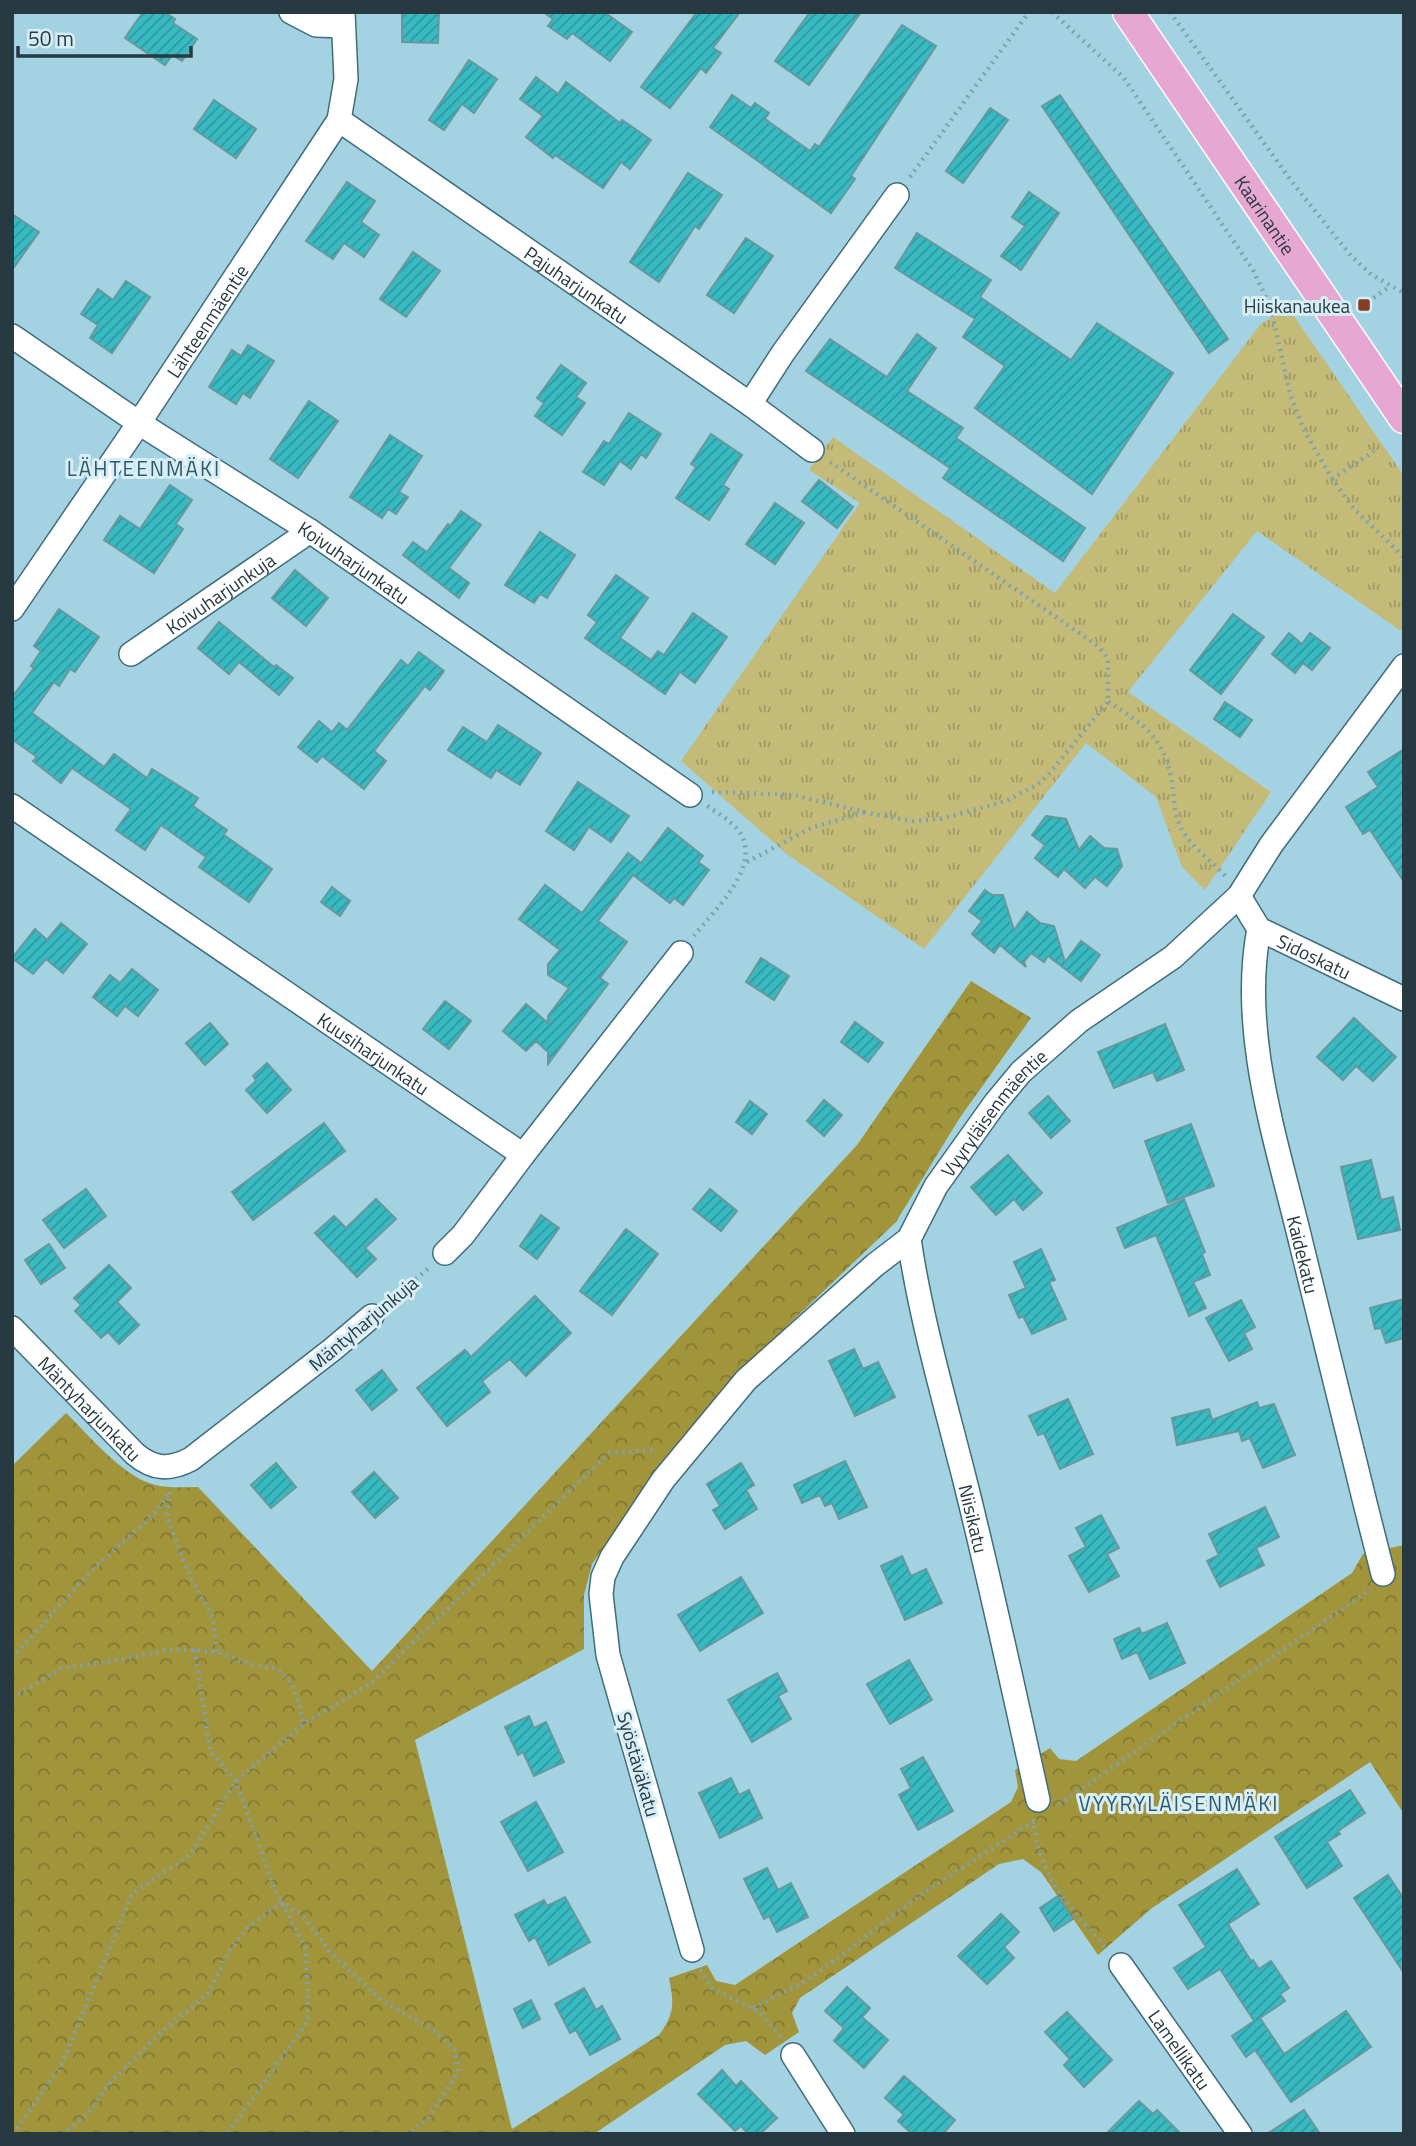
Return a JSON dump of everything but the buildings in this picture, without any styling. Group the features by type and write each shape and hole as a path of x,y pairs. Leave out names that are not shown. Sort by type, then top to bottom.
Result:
{"main road":[{"name":"Kaarinantie","path":"1128,12 1404,418"}],"street":[{"path":"291,12 316,24 343,19"},
{"name":"Lähteenmäentie","path":"12,609 139,424 339,120 346,79 343,19"},
{"name":"Pajuharjunkatu","path":"339,120 750,404 812,450"},
{"path":"750,404 783,353 897,195"},
{"name":"Koivuharjunkatu","path":"12,335 139,424 310,531 691,795"},
{"name":"Koivuharjunkuja","path":"131,654 310,531"},
{"name":"Vyyryläisenmäentie","path":"603,1577 623,1539 663,1480 746,1380 875,1265 909,1239 936,1185 1021,1072 1079,1021 1173,957 1239,896 1271,845 1404,666"},
{"name":"Kuusiharjunkatu","path":"12,806 523,1155"},
{"name":"Sidoskatu","path":"1239,896 1259,929 1404,999"},
{"name":"Kaidekatu","path":"1259,929 1254,955 1254,1010 1268,1106 1383,1574"},
{"path":"444,1253 463,1235 681,953"},
{"name":"Niisikatu","path":"909,1239 926,1337 964,1476 1042,1811"},
{"name":"Mäntyharjunkuja","path":"178,1465 191,1459 372,1316"},
{"name":"Mäntyharjunkatu","path":"12,1328 135,1454 154,1466 166,1468 178,1465"},
{"name":"Syöstäväkatu","path":"603,1577 602,1614 608,1655 692,1950"},
{"name":"Lamellikatu","path":"1121,1965 1240,2134"},
{"path":"793,2055 843,2134"}],"path":[{"path":"897,195 1029,12"},
{"path":"1052,12 1124,78 1252,270 1271,308 1290,394 1303,428 1332,479 1355,510 1404,557"},
{"path":"1170,12 1292,181 1351,256 1372,275 1404,293"},
{"path":"1368,302 1391,286"},
{"path":"691,795 728,792 794,795 897,819 927,821 988,807 1037,785 1108,702 1108,659 1098,646 812,450"},
{"path":"1332,479 1374,451"},
{"path":"1108,702 1146,727 1162,747 1171,775 1178,820 1184,833 1226,876 1239,896"},
{"path":"681,953 747,862 746,846 739,831 728,820 691,795"},
{"path":"747,862 811,828 865,812"},
{"name":"Mäntyharjunkuja","path":"372,1316 444,1253"},
{"path":"13,2134 61,2066 132,1894 191,1854 236,1781 304,1724 371,1683 609,1453 690,1448"},
{"path":"12,1658 92,1570 155,1513 170,1491 177,1476 178,1465"},
{"path":"170,1491 167,1516 182,1558 213,1617 217,1652"},
{"path":"753,2008 807,1980 922,1894 1042,1811 1369,1592 1383,1574"},
{"path":"12,1698 62,1668 174,1648 217,1652 278,1670 293,1685 304,1724"},
{"path":"195,1650 210,1751 236,1781 282,1902 306,1949 307,2021 227,2134"},
{"path":"1042,1811 1036,1842 1042,1863 1054,1884 1121,1965"},
{"path":"62,2134 88,2114 107,2086 159,2034 209,1993 229,1951 246,1929 282,1902"},
{"path":"282,1902 305,1918 330,1952 381,2000 436,2032 456,2052 458,2073 428,2118 409,2134"},
{"path":"692,1950 702,1975 712,1987 753,2008 772,2025 793,2055"}],"green space":[{"path":"1287,306 1404,476 1404,626 1401,631 1257,531 1128,692 1271,792 1205,890 1182,867 1156,797 1086,743 924,949 788,855 681,761 860,503 809,470 833,437 1055,593 1260,325"},
{"path":"971,981 1031,1018 959,1119 896,1222 786,1327 712,1403 592,1564 584,1595 584,1649 415,1740 512,2129 659,2035 672,2008 669,1978 707,1965 716,1981 735,1985 1011,1802 1018,1787 1015,1770 1050,1748 1059,1759 1076,1761 1352,1573 1363,1554 1404,1545 1404,1814 1370,1762 1152,1908 1098,1955 1041,1872 1023,1859 999,1864 800,1998 792,2013 799,2032 765,2055 746,2041 725,2045 594,2134 12,2134 12,1466 66,1413 109,1456 134,1476 160,1486 198,1487 372,1671 857,1145"}],"place":[{"name":"Hiiskanaukea","path":"1364,305"}],"district":[{"name":"LÄHTEENMÄKI","path":"144,468"},
{"name":"VYYRYLÄISENMÄKI","path":"1179,1803"}]}
